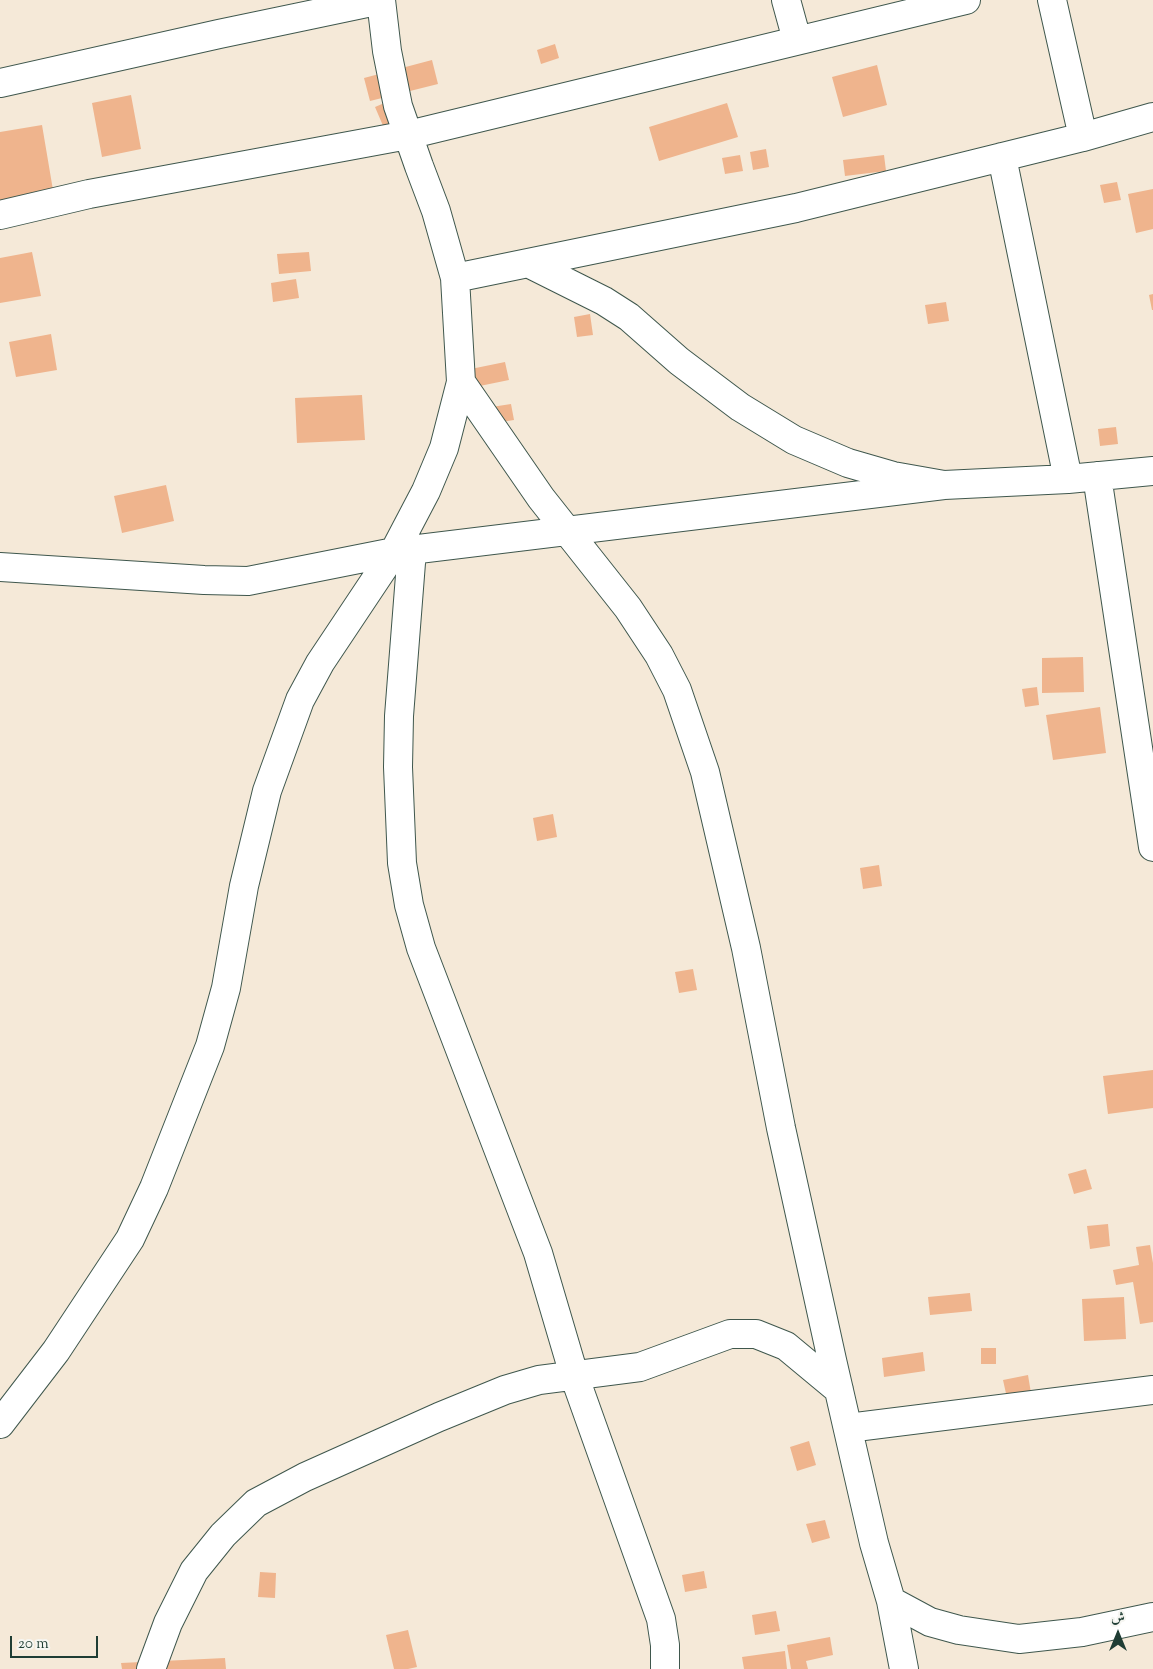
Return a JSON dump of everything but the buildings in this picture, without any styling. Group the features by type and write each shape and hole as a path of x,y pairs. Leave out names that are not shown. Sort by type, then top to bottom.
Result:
{"street":[{"path":"0,83 381,0 386,51 398,106 436,211 455,278 461,382 444,448 403,551 320,663 300,700 267,791 244,886 226,988 210,1046 154,1188 130,1239 56,1351 0,1424"},
{"path":"786,0 796,40"},
{"path":"0,215 89,194 408,135 966,0"},
{"path":"1052,0 1084,137"},
{"path":"455,278 796,208 1084,137 1153,117"},
{"path":"1002,157 1068,479"},
{"path":"528,263 604,301 629,317 679,361 740,407 794,440 848,463 893,476 944,486"},
{"path":"461,382 541,498 628,608 659,655 677,690 705,772 746,948 781,1128 874,1543 891,1601 904,1669"},
{"path":"0,567 248,581 403,551 566,530 944,486 1068,479 1153,471"},
{"path":"1097,476 1153,842"},
{"path":"403,551 398,767 402,863 409,905 421,948 538,1253 574,1375 661,1619 665,1645 665,1669"},
{"path":"150,1669 168,1623 194,1571 224,1535 256,1504 305,1477 439,1417 505,1390 539,1380 640,1367 730,1334 756,1334 786,1346 839,1390"},
{"path":"848,1428 1153,1390"},
{"path":"891,1601 930,1622 959,1630 1019,1639 1082,1632 1153,1617"}]}
